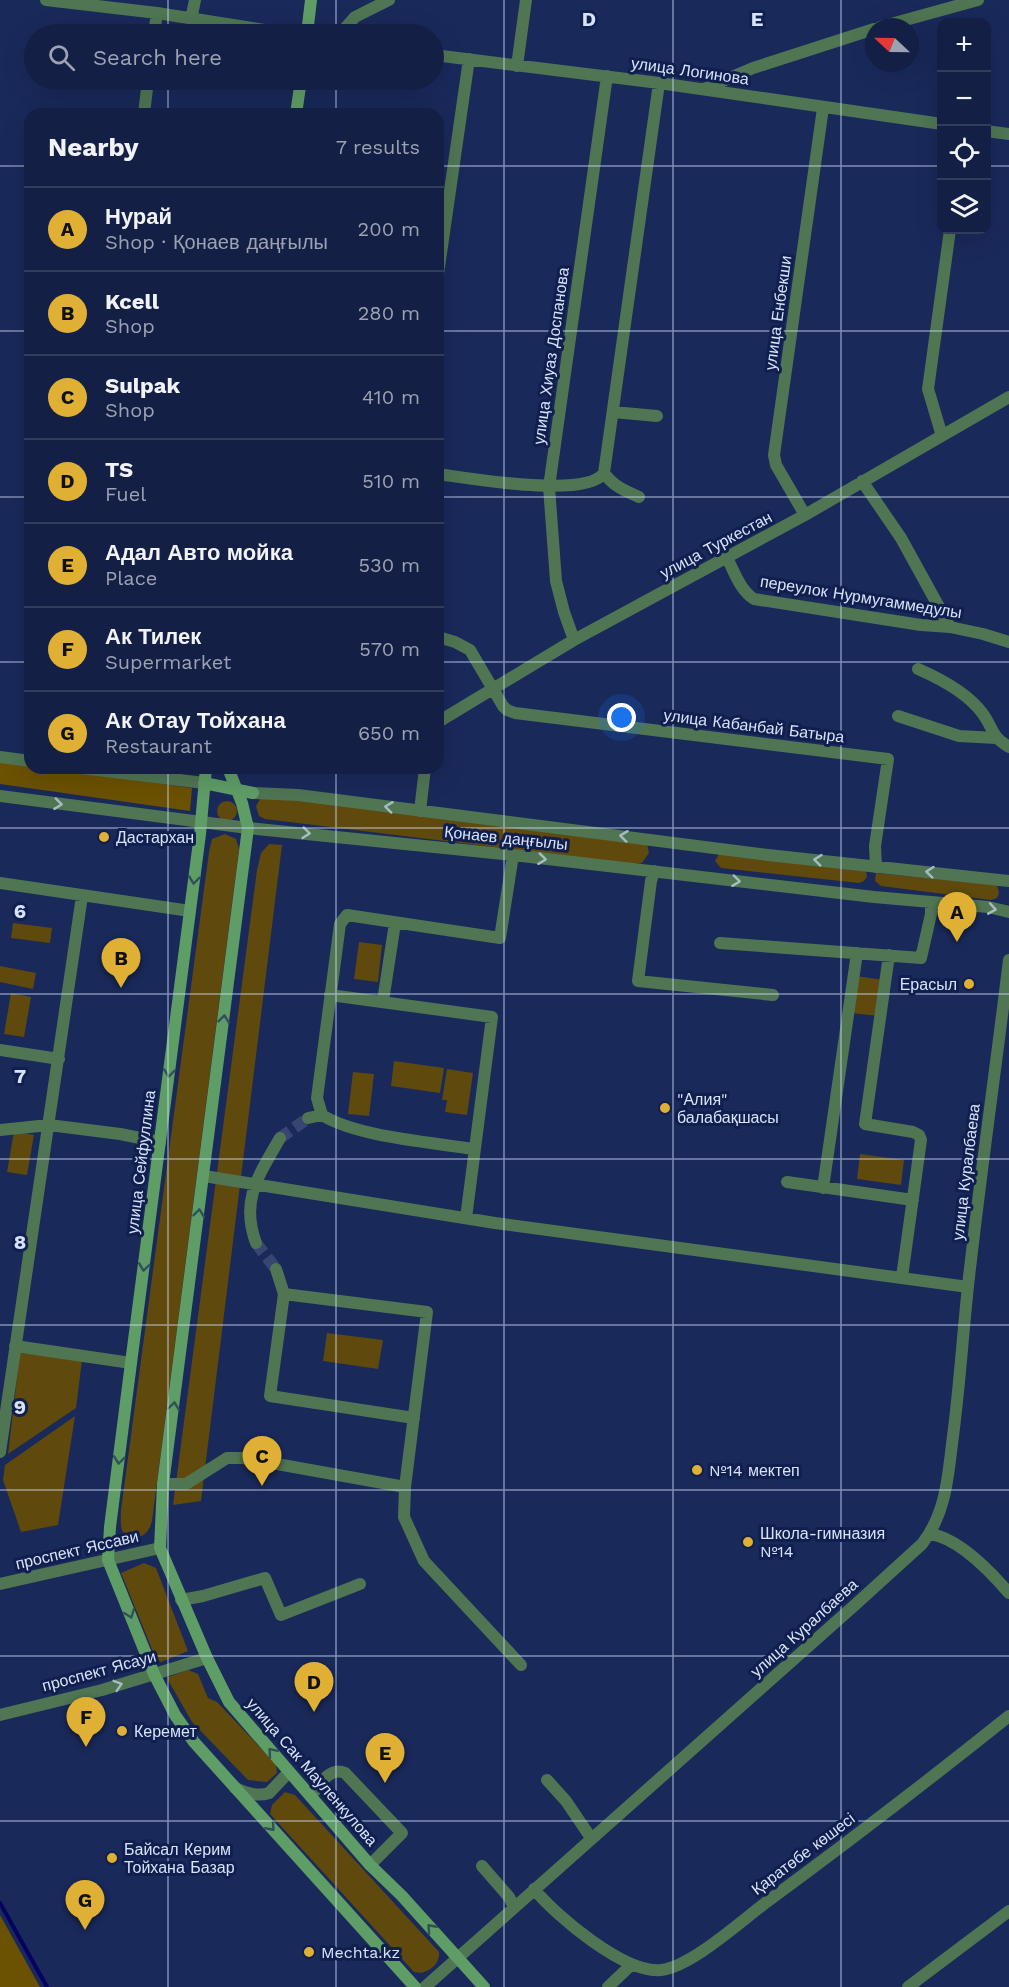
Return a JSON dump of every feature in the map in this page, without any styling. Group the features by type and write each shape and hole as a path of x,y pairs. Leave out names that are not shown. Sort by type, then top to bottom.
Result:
{"main road":[{"path":"308,24 311,0"},
{"path":"297,108 300,90"},
{"name":"улица Сейфуллина","path":"108,1560 110,1527 190,911 205,774"},
{"path":"160,1548 163,1484 248,828 247,817 230,774"},
{"name":"Қонаев даңғылы","path":"204,783 254,793"},
{"name":"улица Сак Мауленкулова","path":"160,1548 181,1600 229,1702 370,1865 402,1896 484,1987"},
{"path":"108,1560 154,1674 175,1715 194,1742 415,1987"}],"street":[{"path":"46,0 157,13 219,24"},
{"path":"191,20 195,0"},
{"path":"349,24 355,17 389,0"},
{"path":"517,66 526,0"},
{"path":"913,18 978,0"},
{"path":"155,24 157,13"},
{"path":"704,89 753,68 865,32"},
{"name":"улица Логинова","path":"444,56 704,89 937,123"},
{"path":"444,233 469,60"},
{"name":"улица Хиуаз Доспанова","path":"574,639 556,581 549,487 607,76"},
{"path":"444,475 549,487 595,481 604,473 659,83"},
{"path":"145,108 147,90"},
{"name":"улица Енбекши","path":"805,515 776,465 774,455 823,108"},
{"path":"991,132 1009,134"},
{"path":"942,436 928,389 949,234"},
{"name":"улица Туркестан","path":"444,718 574,639 728,558 1009,397"},
{"path":"613,412 657,416"},
{"path":"604,473 610,482 639,497"},
{"path":"862,481 901,538 950,627"},
{"name":"переулок Нурмугаммедулы","path":"728,558 740,585 754,598 910,623 950,627 1009,642"},
{"name":"улица Кабанбай Батыра","path":"444,639 470,650 503,706 515,713 888,759 875,846 876,867"},
{"path":"918,669 943,680 967,698 983,713 996,738 1009,747"},
{"path":"898,716 959,736 996,738"},
{"path":"0,757 24,760"},
{"name":"Қонаев даңғылы","path":"130,774 204,783"},
{"path":"420,811 424,774"},
{"name":"Қонаев даңғылы","path":"254,793 298,795 876,867 1009,881"},
{"name":"Қонаев даңғылы","path":"0,796 248,828 513,855 1009,912"},
{"path":"473,1149 375,1133 335,1123 322,1115 317,1098 330,995 340,924 347,915 500,938 513,855"},
{"path":"654,872 638,981 773,995"},
{"path":"0,883 190,911"},
{"path":"0,1452 82,896"},
{"path":"720,943 921,958 931,914 931,902"},
{"path":"383,1001 395,923"},
{"path":"823,1188 857,952"},
{"path":"889,955 865,1124 919,1135 921,1140 903,1277"},
{"name":"улица Куралбаева","path":"425,1987 856,1604 930,1534 945,1495 960,1383 968,1287 1001,1070 1009,960"},
{"path":"330,995 492,1017 473,1149 466,1218"},
{"path":"0,1050 59,1059"},
{"path":"308,1118 322,1115"},
{"path":"0,1130 49,1125 120,1134 160,1142"},
{"path":"256,1243 250,1227 254,1184 280,1138"},
{"path":"204,1176 466,1218 968,1287"},
{"path":"787,1182 913,1200"},
{"path":"276,1269 284,1294 270,1396 414,1418"},
{"path":"284,1294 427,1312 405,1487 404,1517 424,1561 521,1665"},
{"path":"15,1346 131,1363"},
{"path":"163,1484 186,1484 227,1458 243,1458 405,1487"},
{"path":"930,1534 961,1546 1007,1585"},
{"name":"проспект Яссави","path":"0,1584 160,1548"},
{"path":"181,1600 265,1578 281,1615 360,1584"},
{"name":"проспект Ясауи","path":"0,1715 102,1690 207,1658"},
{"name":"Қаратөбе көшесі","path":"631,1965 645,1970 660,1970 673,1967 701,1951 929,1780 1009,1716"},
{"path":"311,1796 327,1776 335,1771 345,1773 402,1833 370,1865"},
{"path":"236,1788 249,1794 265,1795 290,1772"},
{"path":"547,1780 566,1801 591,1838"},
{"path":"482,1866 514,1907"},
{"path":"534,1889 580,1933 631,1965 608,1987"},
{"path":"908,1987 1009,1911"}],"shaded area":[{"path":"0,762 24,765 24,774 90,774 192,788 190,811 0,784"},
{"path":"267,796 647,844 649,853 642,863 634,864 265,819 259,816 256,806 260,799"},
{"path":"227,801 234,804 237,811 234,818 227,821 220,818 217,811 220,804"},
{"path":"225,834 236,839 239,849 152,1521 145,1533 132,1539 122,1531 121,1510 209,852 212,839"},
{"path":"269,844 282,845 201,1501 173,1505 257,870 261,853"},
{"path":"719,854 866,871 867,877 859,883 721,868 715,861"},
{"path":"876,873 997,885 999,893 997,898 991,900 881,886 875,881"},
{"path":"13,923 52,928 50,943 11,938"},
{"path":"359,942 382,945 378,982 354,979"},
{"path":"0,966 36,973 33,989 0,982"},
{"path":"856,976 884,980 879,1016 851,1013"},
{"path":"11,993 31,997 24,1037 4,1034"},
{"path":"394,1061 444,1068 440,1093 391,1086"},
{"path":"447,1069 473,1073 467,1115 445,1112 447,1100 442,1100"},
{"path":"353,1072 374,1074 369,1116 348,1114"},
{"path":"14,1131 34,1135 27,1175 7,1172"},
{"path":"860,1154 904,1160 901,1185 857,1179"},
{"path":"327,1333 383,1340 378,1369 323,1361"},
{"path":"20,1353 82,1360 76,1408 8,1454"},
{"path":"75,1416 58,1525 21,1532 3,1480 5,1465"},
{"path":"144,1563 156,1568 188,1651 161,1662 156,1659 121,1573"},
{"path":"188,1670 198,1674 208,1698 217,1702 276,1764 277,1773 267,1782 248,1780 192,1722 168,1680 168,1677"},
{"path":"285,1792 295,1795 439,1952 437,1963 432,1968 421,1973 414,1972 270,1814 272,1805"},
{"path":"0,1915 40,1987 0,1987"}],"waterway":[{"path":"0,1903 47,1987"}],"tunnel":[{"path":"280,1138 308,1118"},
{"path":"256,1243 276,1269"}],"place":[{"name":"Дастархан","path":"104,837"},
{"name":"Нурай","path":"957,942"},
{"name":"Ерасыл","path":"969,984"},
{"name":"Kcell","path":"121,988"},
{"name":"\"Алия\" балабақшасы","path":"665,1108"},
{"name":"№14 мектеп","path":"697,1470"},
{"name":"Sulpak","path":"262,1486"},
{"name":"Школа-гимназия №14","path":"748,1542"},
{"name":"TS","path":"314,1712"},
{"name":"Керемет","path":"122,1731"},
{"name":"Ак Тилек","path":"86,1747"},
{"name":"Адал Авто мойка","path":"385,1783"},
{"name":"Байсал Керим Тойхана Базар","path":"112,1858"},
{"name":"Ак Отау Тойхана","path":"85,1930"},
{"name":"Mechta.kz","path":"309,1952"}]}
